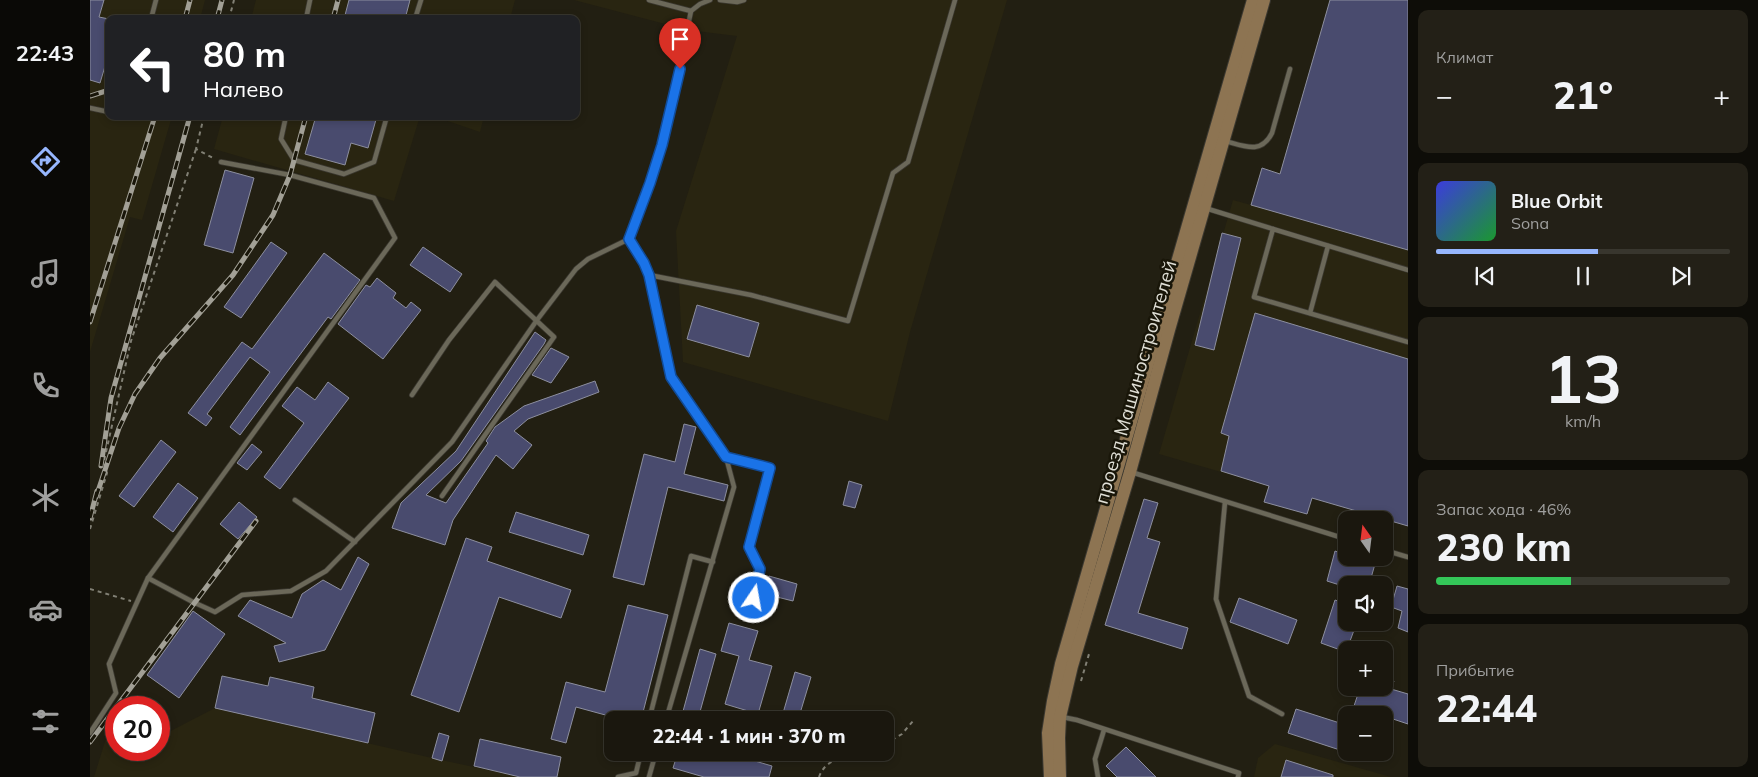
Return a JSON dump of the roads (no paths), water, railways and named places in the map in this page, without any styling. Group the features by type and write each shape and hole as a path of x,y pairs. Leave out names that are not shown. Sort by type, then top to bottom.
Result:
{"main road":[{"name":"проезд Машиностроителей","path":"1060,777 1060,717 1072,666 1124,470 1199,206 1253,0"},
{"name":"проезд Машиностроителей","path":"1199,206 1224,140 1264,0"},
{"name":"проезд Машиностроителей","path":"1050,777 1048,733 1053,701 1062,664 1124,470"}],"lane":[{"path":"152,15 156,0"},
{"path":"307,15 310,0"},
{"path":"417,15 421,0"},
{"path":"649,0 691,11"},
{"path":"148,578 215,612 242,595 290,591 326,571 355,542 452,442 537,320 576,269 588,260 629,239 650,183 667,126 691,11 700,4 710,0"},
{"path":"720,0 737,2 744,0"},
{"path":"649,275 752,295 848,322 893,173 908,162 955,0"},
{"path":"1224,140 1250,148 1259,147 1268,142 1290,69"},
{"path":"90,108 105,111"},
{"path":"285,120 281,139 294,160 344,174 374,162 386,120"},
{"path":"90,733 116,693 109,664 148,578 395,238 374,198 290,175 221,162"},
{"path":"1199,206 1408,270"},
{"path":"1273,229 1254,296 1408,342"},
{"path":"629,239 649,275 671,377 726,457 734,487 669,711"},
{"path":"1310,313 1328,246"},
{"path":"412,395 449,340 495,282 554,337 442,496"},
{"path":"726,457 770,468 749,547 760,569 754,598"},
{"path":"1124,470 1338,537"},
{"path":"295,500 355,542"},
{"path":"1225,502 1216,599 1248,696 1282,714"},
{"path":"1393,553 1408,557"},
{"path":"651,711 690,556 713,562"},
{"path":"1060,717 1077,720 1239,773 1238,777"},
{"path":"1098,777 1095,759 1104,730"},
{"path":"618,777 636,773 639,761"},
{"path":"649,777 653,761"}],"railway":[{"path":"186,15 190,0"},
{"path":"218,15 222,0"},
{"path":"334,15 338,0"},
{"path":"90,96 105,91"},
{"path":"90,322 154,120"},
{"path":"101,466 111,398 189,120"},
{"path":"96,497 119,428 135,394 160,358 233,275 273,215 290,175 305,120"},
{"path":"90,518 97,491"},
{"path":"90,742 256,521"}]}
